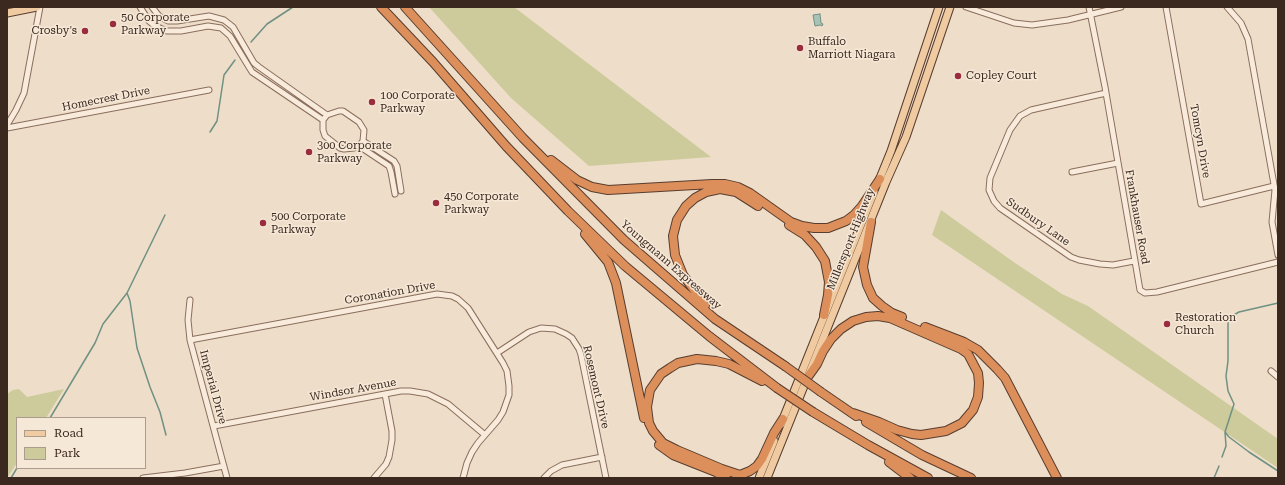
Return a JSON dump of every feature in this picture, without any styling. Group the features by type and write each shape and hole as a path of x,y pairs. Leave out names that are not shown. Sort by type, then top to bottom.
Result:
{"highway":[{"path":"381,7 433,62 506,146 568,211 630,270 709,336 777,388 813,412 868,445 928,478"},
{"name":"Youngmann Expressway","path":"405,7 523,138 624,240 715,319 853,413 922,454 971,478"},
{"path":"523,138 577,180 592,187 608,190 725,184 738,187 750,193 791,222 814,228 828,228 838,225 850,218 862,206 880,179"},
{"path":"715,319 683,275 675,255 673,236 677,220 686,206 695,198 706,192 720,189 736,192 805,235 816,247 825,261 828,274 828,295 824,315"},
{"path":"568,211 608,262 612,271 616,284 641,407 650,436 656,444 673,455 716,472 726,478"},
{"path":"871,222 863,267 867,285 873,298 892,313 964,342 978,350 989,360 1005,378 1057,478"},
{"path":"807,378 831,339 841,329 853,321 866,317 878,316 890,318 961,348 968,354 978,373 978,397 972,410 962,423 946,431 921,435 912,434 897,430 853,413"},
{"path":"777,388 729,364 705,359 689,360 670,368 661,374 655,382 650,390 648,399 648,415 653,431 663,443 733,474 740,474 750,471 758,466 774,433 783,419"},
{"path":"868,445 910,478"}],"main road":[{"path":"7,13 38,7"},
{"name":"Millersport Highway","path":"760,478 824,315 891,151 939,7"},
{"name":"Millersport Highway","path":"767,478 912,119 950,7"}],"street":[{"path":"7,127 24,93 38,7"},
{"path":"140,7 149,21 162,29 174,32 208,26 217,27 226,31 248,66 258,77 323,120"},
{"path":"152,7 159,16 168,21 209,16 220,18 228,22 233,27 254,63 327,115"},
{"path":"966,7 1014,23 1025,25 1051,23 1121,7"},
{"name":"Frankhauser Road","path":"1089,7 1106,93 1139,288 1142,292 1148,294 1278,262"},
{"name":"Tomcyn Drive","path":"1166,7 1201,204 1274,186"},
{"path":"1227,7 1241,23 1248,40 1274,186 1272,222 1278,255"},
{"path":"237,48 244,45"},
{"name":"Homecrest Drive","path":"7,127 209,90"},
{"name":"Sudbury Lane","path":"1106,93 1031,110 1020,116 1010,130 990,178 989,190 994,201 1000,208 1071,257 1085,262 1113,265 1134,261"},
{"path":"333,112 343,112 359,122 364,130 363,141 359,146 344,149 329,140 323,130 323,120 327,115 333,112"},
{"path":"363,141 394,161 397,166 401,192"},
{"path":"359,146 389,166 394,194"},
{"path":"1072,172 1118,164"},
{"name":"Coronation Drive","path":"190,340 438,294 445,294 458,299 468,308 497,353 507,370 510,386 507,403 498,420 485,434 472,452 463,478"},
{"name":"Imperial Drive","path":"190,300 188,320 190,340 227,478"},
{"name":"Rosemont Drive","path":"497,353 529,332 541,328 555,329 572,338 581,355 606,478"},
{"path":"1271,371 1278,377"},
{"name":"Windsor Avenue","path":"214,426 385,394 410,391 428,394 439,398 457,410 485,434"},
{"path":"374,478 386,464 392,440 392,431 385,394"},
{"path":"544,478 551,471 562,465 602,457"},
{"path":"142,478 185,473 224,466"}],"green space":[{"path":"429,7 514,7 711,157 589,166 511,98"},
{"path":"941,210 1015,263 1062,294 1088,306 1278,439 1278,468 932,235"},
{"path":"19,389 27,397 64,389 47,417 16,417 16,464 7,478 7,394 13,390"}],"shaded area":[{"path":"820,14 821,23 823,24 822,26 815,26 813,15"}],"waterway":[{"path":"251,42 267,24 293,7"},
{"path":"210,132 217,121 224,75 235,60"},
{"path":"51,417 95,343 103,324 127,293 165,215"},
{"path":"127,293 130,301 137,348 160,412 166,435"},
{"path":"1222,457 1226,446 1225,432 1234,404 1228,391 1226,376 1228,361 1228,323 1232,316 1239,312 1278,303"},
{"path":"1225,432 1229,437 1249,452 1278,471"},
{"path":"1214,478 1219,466"},
{"path":"11,478 16,469"}],"place":[{"name":"50 Corporate Parkway","path":"113,24"},
{"name":"Crosby's","path":"85,31"},
{"name":"Buffalo Marriott Niagara","path":"800,48"},
{"name":"Copley Court","path":"958,76"},
{"name":"100 Corporate Parkway","path":"372,102"},
{"name":"300 Corporate Parkway","path":"309,152"},
{"name":"450 Corporate Parkway","path":"436,203"},
{"name":"500 Corporate Parkway","path":"263,223"},
{"name":"Restoration Church","path":"1167,324"}]}
